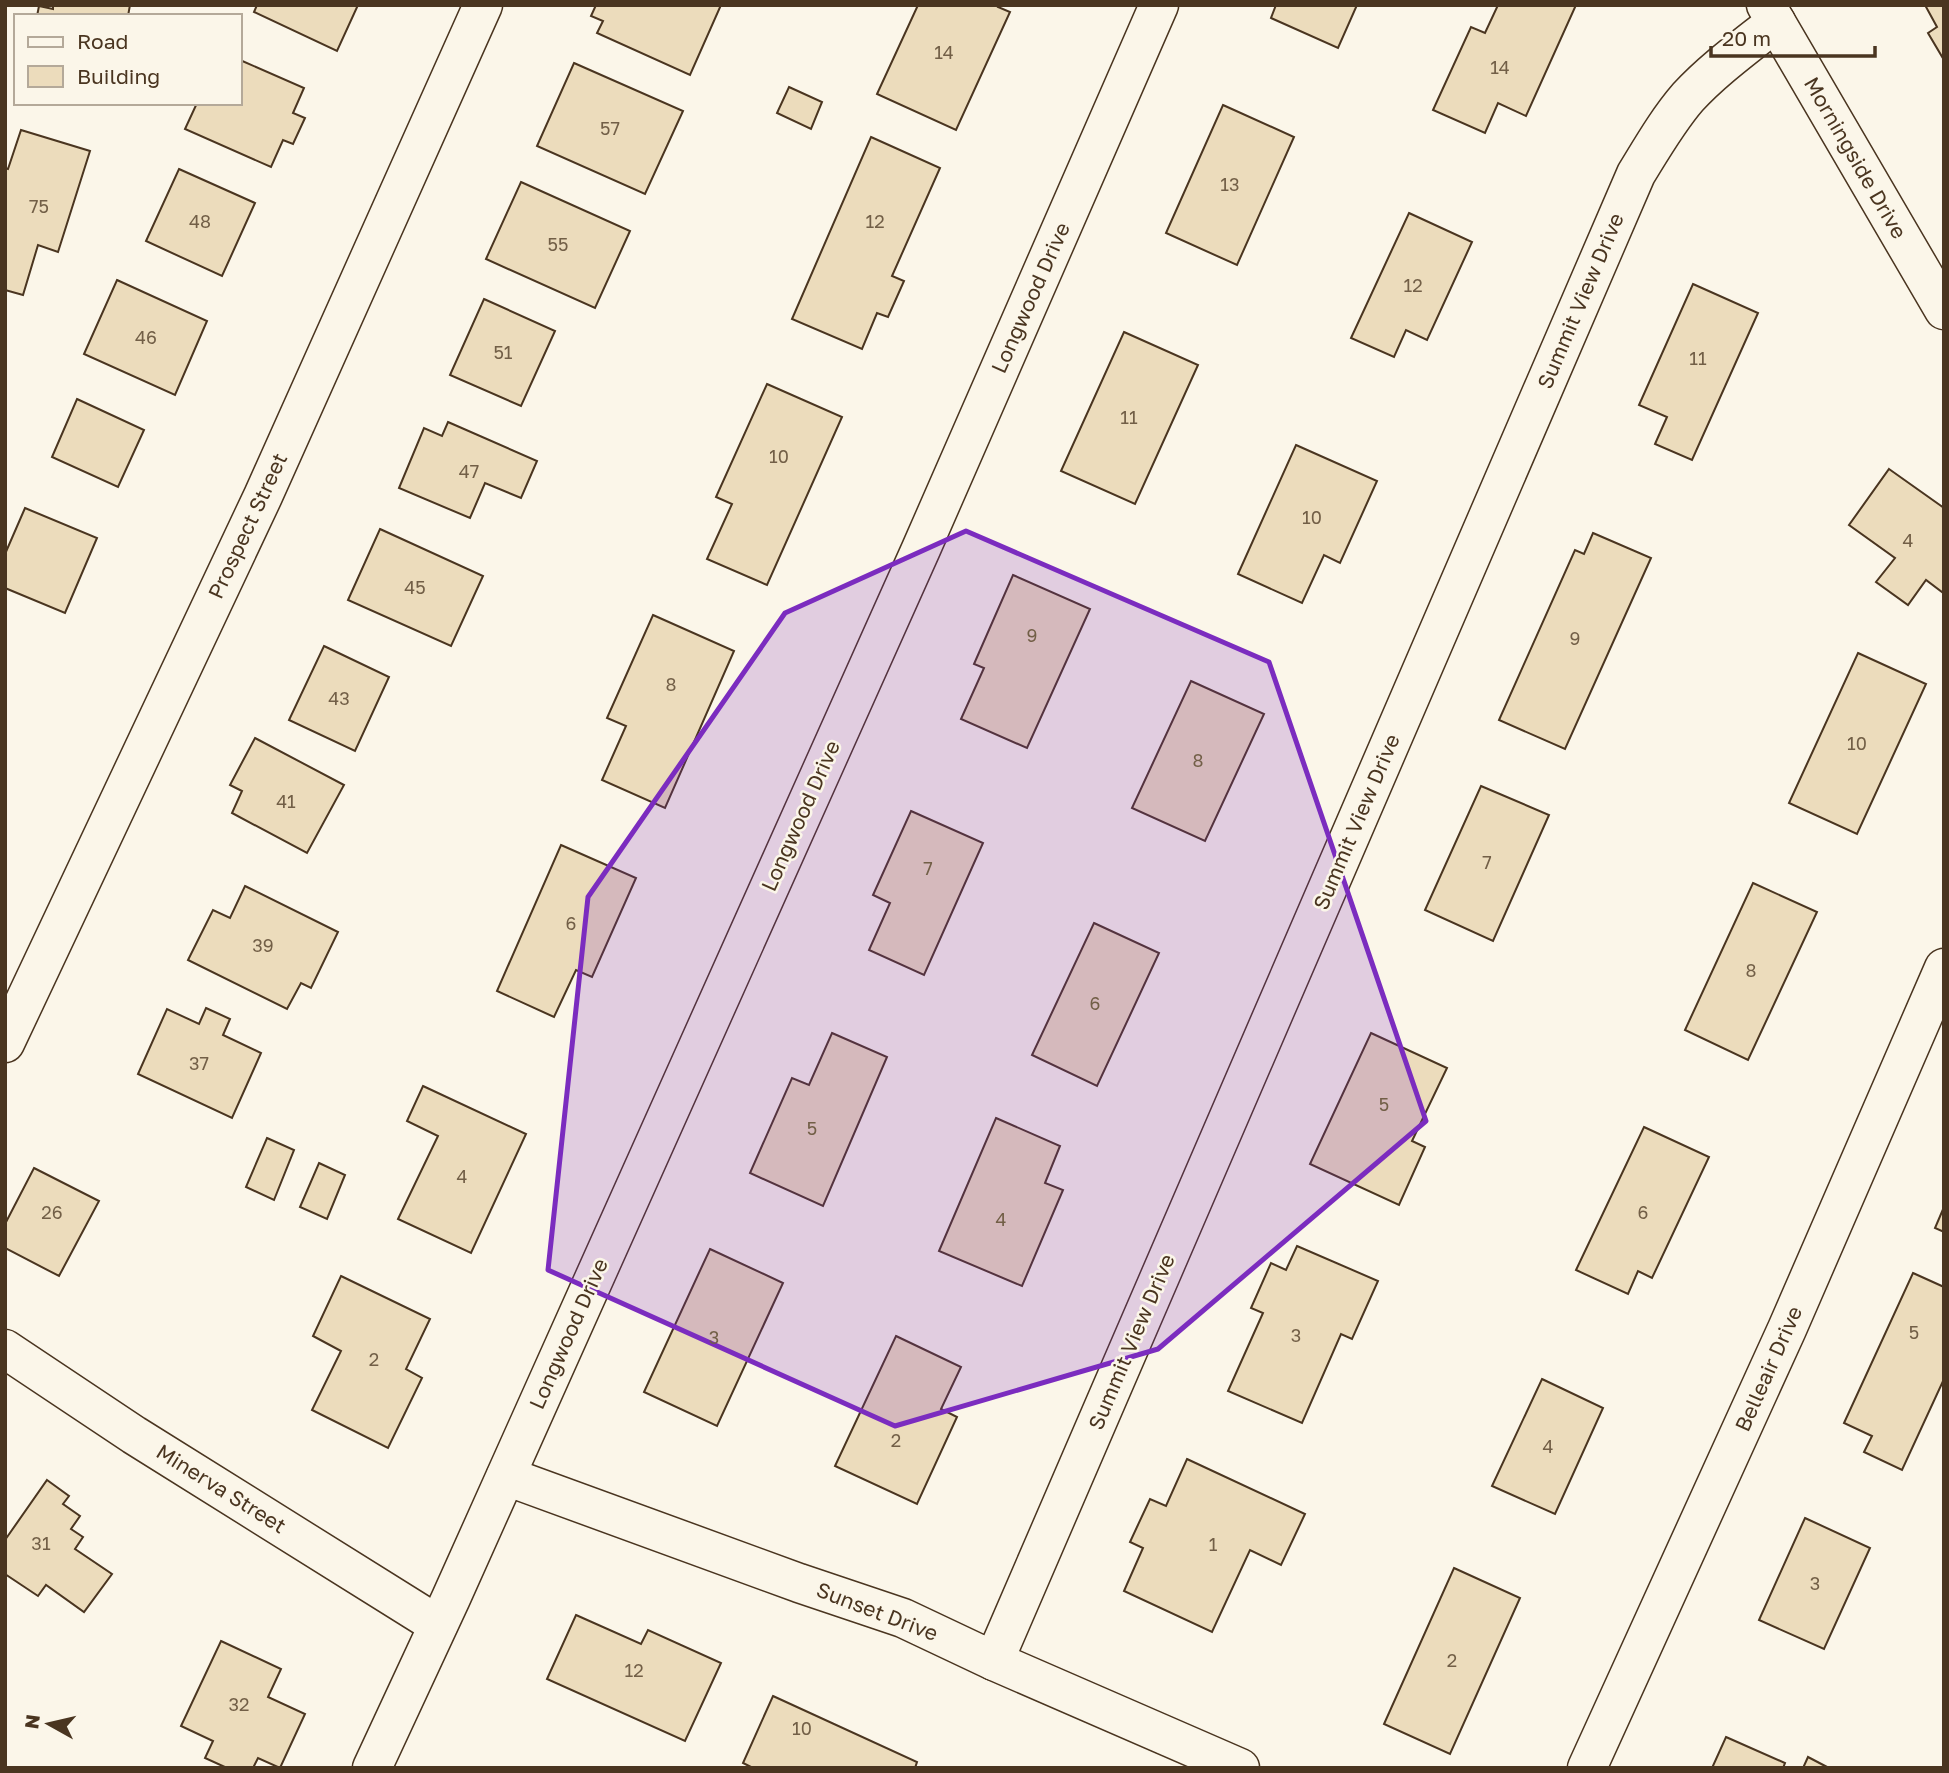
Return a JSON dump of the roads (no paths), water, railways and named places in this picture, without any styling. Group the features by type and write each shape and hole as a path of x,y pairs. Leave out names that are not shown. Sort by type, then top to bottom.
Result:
{"street":[{"name":"Prospect Street","path":"5,1043 263,496 483,5"},
{"name":"Longwood Drive","path":"372,1768 506,1476 921,549 1159,5"},
{"name":"Morningside Drive","path":"1771,14 1944,310"},
{"name":"Summit View Drive","path":"995,1661 1636,174 1688,98 1771,14"},
{"name":"Belleair Drive","path":"1587,1768 1787,1329 1944,968"},
{"name":"Minerva Street","path":"5,1349 134,1434 438,1625"},
{"name":"Sunset Drive","path":"506,1476 902,1618 1240,1768"}]}
